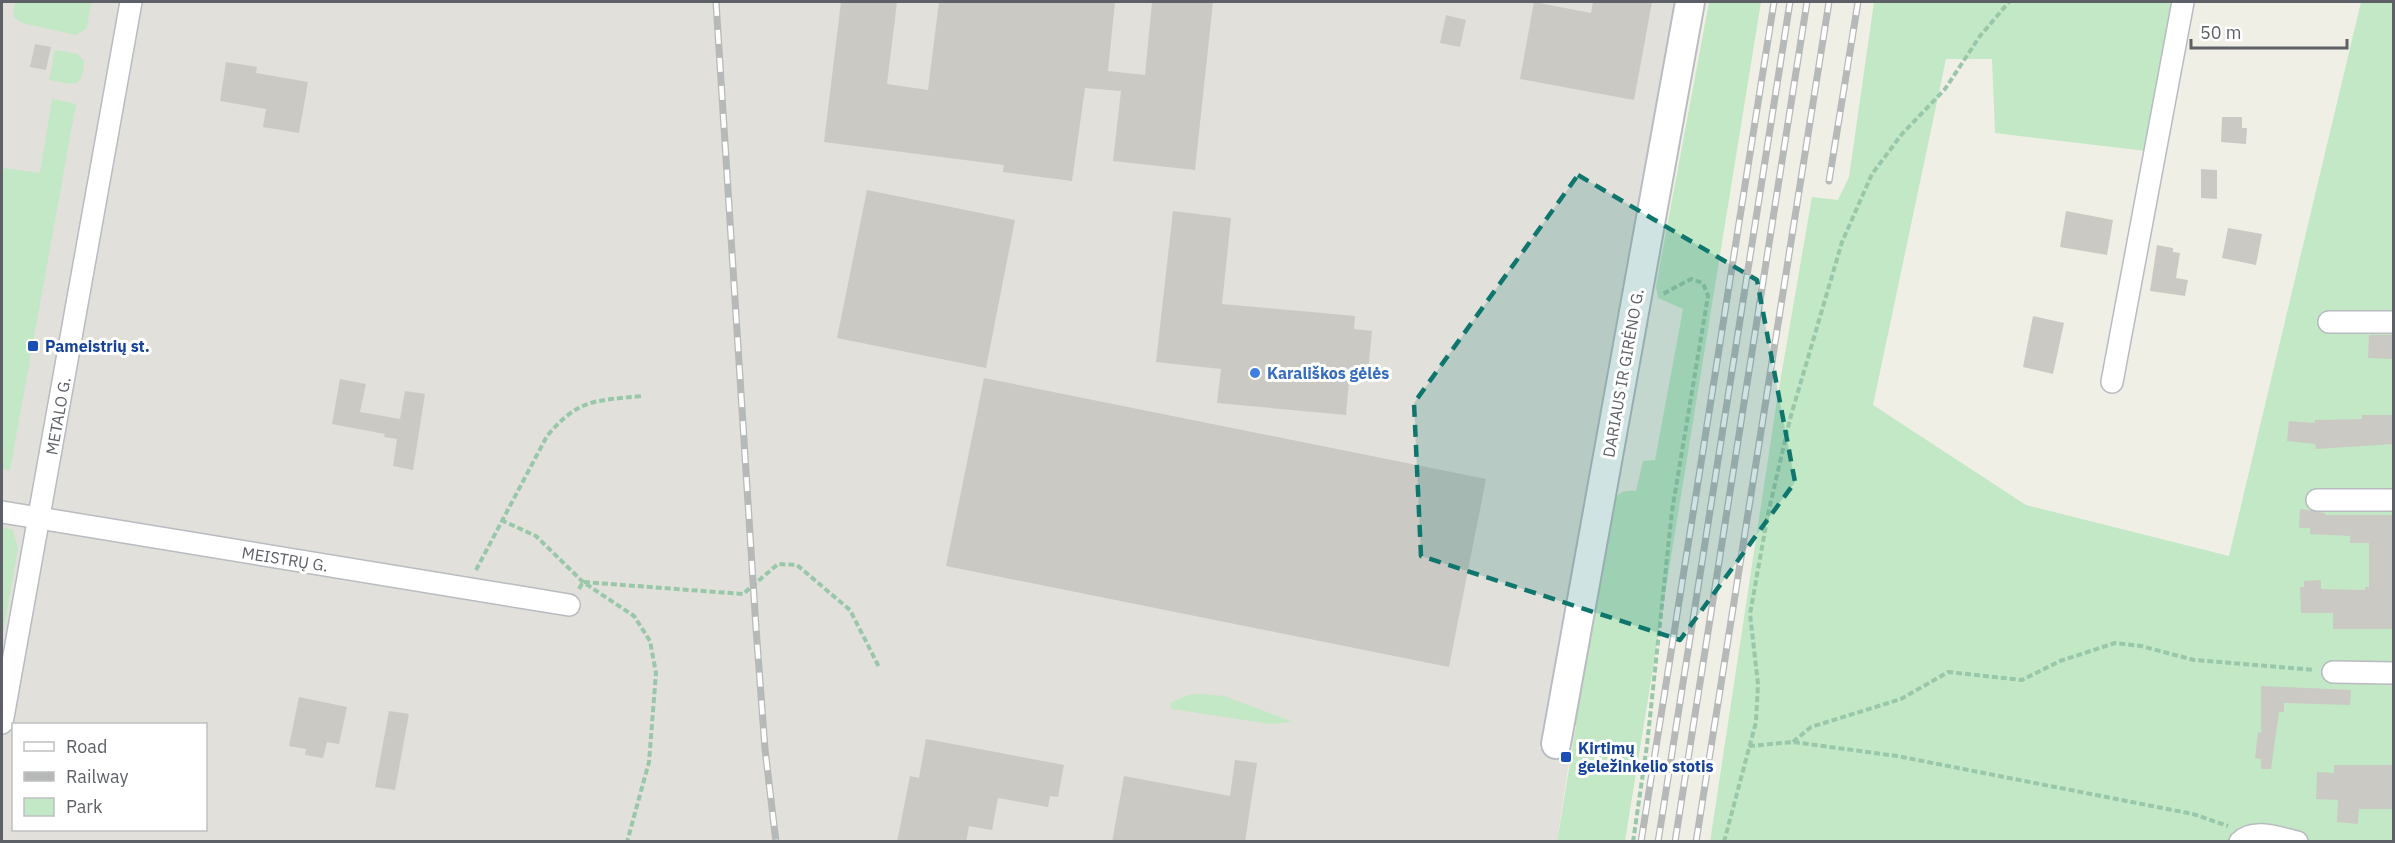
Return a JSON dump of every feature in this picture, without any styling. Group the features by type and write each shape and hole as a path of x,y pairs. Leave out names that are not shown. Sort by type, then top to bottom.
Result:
{"street":[{"name":"METALO G.","path":"2,723 131,2"},
{"name":"DARIAUS IR GIRĖNO G.","path":"1556,744 1690,2"},
{"path":"2112,382 2183,2"},
{"path":"2329,322 2394,322"},
{"path":"2317,500 2394,500"},
{"name":"MEISTRŲ G.","path":"2,512 466,590 569,605"},
{"path":"2333,672 2394,673"},
{"path":"2243,838 2257,834 2297,842"}],"path":[{"path":"1724,842 1756,722 1758,684 1750,614 1768,514 1790,420 1842,242 1872,174 1902,135 1946,88 1980,36 2009,2"},
{"path":"1633,842 1647,745 1672,511 1708,296 1703,283 1691,279 1664,295 1636,297"},
{"path":"466,590 547,436 563,417 588,401 642,396"},
{"path":"501,520 536,536 583,582 634,616 650,641 656,673 649,762 627,842"},
{"path":"583,582 743,594 778,564 797,565 850,610 879,667"},
{"path":"569,605 583,582"},
{"path":"1793,742 1811,727 1901,699 1948,672 2022,680 2060,661 2115,643 2141,646 2194,660 2333,672"},
{"path":"1749,746 1793,742 1897,756 2193,814 2238,829 2243,838"}],"highlighted area":[{"path":"1578,175 1757,280 1795,482 1680,640 1421,556 1414,403"}],"shaded area":[{"path":"2,2 1675,2 1539,749 1570,755 1557,841 2,842"}],"green space":[{"path":"15,2 91,2 87,28 76,35 22,23 13,16"},
{"path":"1709,2 1761,2 1625,841 1557,842 1576,726 1571,724 1612,506 1620,493 1636,491 1643,461 1655,460 1683,309 1658,298 1656,286"},
{"path":"1874,2 2174,2 2146,151 1995,133 1992,59 1946,59 1873,405 2026,505 2229,556 2361,2 2393,2 2393,841 1710,842 1777,400 1812,197 1838,200 1849,177"},
{"path":"55,50 77,54 84,61 79,81 71,84 49,80"},
{"path":"52,99 76,104 10,470 2,469 2,183 4,168 40,173"},
{"path":"2,527 13,530 18,549 2,638"},
{"path":"1188,695 1224,696 1293,722 1271,724 1172,709 1170,703"}],"building":[{"path":"841,2 897,2 887,84 928,90 939,2 1115,2 1108,71 1145,75 1152,2 1213,2 1195,170 1113,161 1121,91 1085,88 1072,181 1003,172 1004,165 824,142"},
{"path":"1534,2 1591,13 1593,2 1652,2 1634,100 1520,79"},
{"path":"1446,15 1466,20 1460,47 1440,43"},
{"path":"35,44 51,47 46,70 30,67"},
{"path":"226,62 257,67 256,73 308,82 299,133 263,127 266,109 220,101"},
{"path":"2222,117 2242,117 2242,128 2247,128 2246,144 2221,142"},
{"path":"2201,169 2217,170 2217,199 2201,198"},
{"path":"867,190 1015,220 986,368 837,338"},
{"path":"1173,211 1231,218 1222,304 1355,316 1354,329 1372,331 1367,382 1349,381 1346,415 1217,403 1221,369 1156,362"},
{"path":"2066,211 2113,220 2107,255 2060,247"},
{"path":"2228,228 2262,234 2256,265 2222,258"},
{"path":"2157,245 2173,248 2173,252 2180,253 2176,278 2188,280 2185,296 2150,291"},
{"path":"2033,316 2064,323 2053,374 2023,367"},
{"path":"2369,335 2394,335 2394,359 2368,358"},
{"path":"984,378 1486,479 1449,667 946,566"},
{"path":"340,379 366,384 360,412 400,419 405,391 425,394 413,470 393,466 397,439 384,437 385,434 332,424"},
{"path":"2362,415 2394,415 2394,444 2316,449 2315,444 2287,441 2289,421 2315,423 2315,420 2362,419"},
{"path":"2300,509 2325,513 2325,515 2394,515 2394,629 2333,629 2333,613 2301,613 2300,587 2304,587 2304,581 2321,580 2321,589 2365,590 2365,587 2369,587 2369,543 2350,543 2350,536 2310,534 2310,528 2299,528"},
{"path":"2261,686 2351,690 2350,705 2284,703 2284,712 2279,712 2271,769 2261,769 2261,759 2255,758 2258,732 2261,733"},
{"path":"299,697 347,707 339,744 327,742 323,758 305,755 306,749 289,746"},
{"path":"389,711 409,714 395,790 375,787"},
{"path":"926,739 1064,765 1058,797 1050,796 1048,807 998,798 992,830 969,826 966,842 897,842 910,776 919,778"},
{"path":"1235,760 1257,763 1245,842 1112,842 1124,776 1230,796"},
{"path":"2334,765 2394,765 2394,809 2359,809 2358,824 2337,822 2338,800 2316,799 2317,772 2334,773"}],"railway":[{"path":"716,2 756,628 765,749 776,842"},
{"path":"1641,842 1774,2"},
{"path":"1658,842 1790,2"},
{"path":"1675,842 1807,2"},
{"path":"1696,842 1829,2"},
{"path":"1829,181 1858,2"}],"place":[{"name":"Pameistrių st.","path":"33,346"},
{"name":"Karališkos gėlės","path":"1255,373"},
{"name":"Kirtimų geležinkelio stotis","path":"1566,757"}]}
